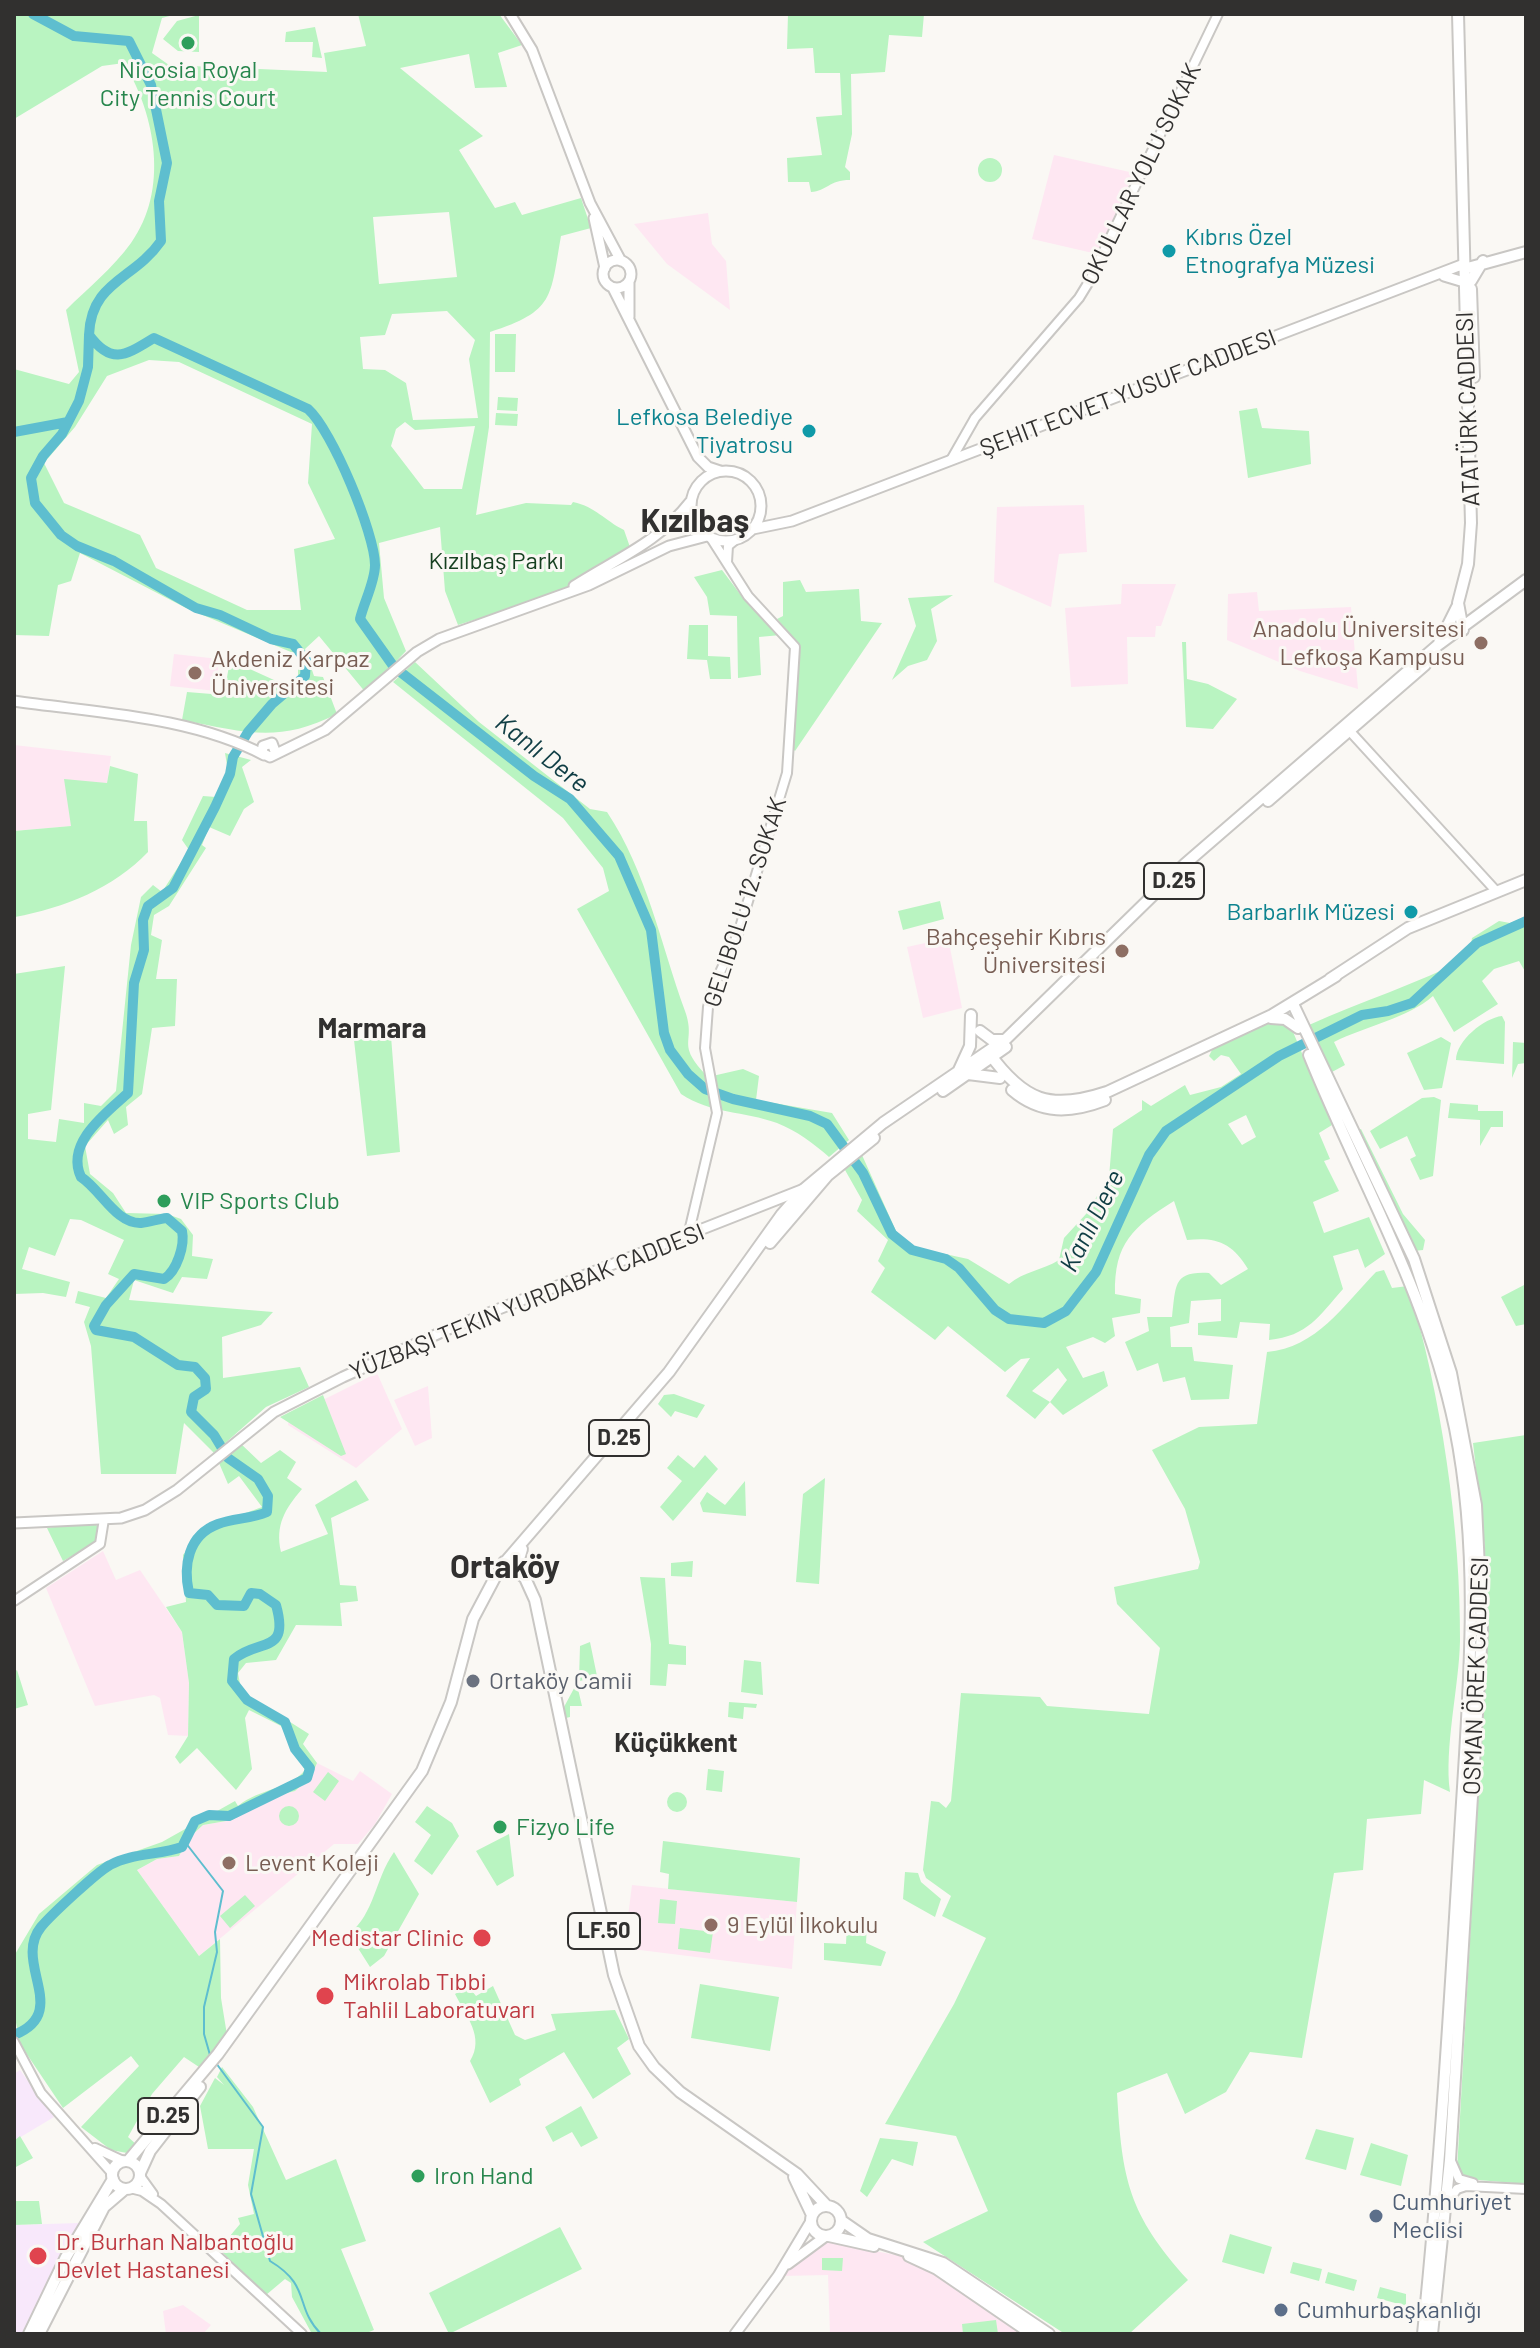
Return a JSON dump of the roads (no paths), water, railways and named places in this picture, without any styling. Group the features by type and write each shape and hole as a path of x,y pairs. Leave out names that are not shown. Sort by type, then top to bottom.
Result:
{"main road":[{"path":"510,14 532,50 590,203 621,261 630,268 629,320"},
{"name":"ATATÜRK CADDESI","path":"1458,14 1468,282 1471,523 1462,601 1464,628"},
{"path":"590,203 605,268 603,278 613,288 698,457 708,467 747,478 768,514 786,522"},
{"path":"1440,276 1468,282 1483,261 1466,249 1452,268"},
{"name":"ŞEHIT ECVET YUSUF CADDESI","path":"753,529 786,522 1440,276 1452,268 1526,252"},
{"path":"605,268 612,261 621,261"},
{"path":"1440,276 1466,266"},
{"path":"613,288 621,288 629,281"},
{"path":"567,590 670,527 691,501 699,484 698,457"},
{"path":"699,484 720,471"},
{"path":"691,501 694,521 709,537"},
{"path":"14,701 165,724 269,749 300,742 341,719 417,652 454,633 567,590 589,585 669,546 709,537 734,541 753,529 761,503"},
{"name":"D.25","path":"220,2056 422,1771 451,1702 469,1628 493,1579 664,1386 804,1189 860,1144 1008,1042 1185,864 1464,628 1526,580"},
{"path":"1462,601 1468,611 1476,615"},
{"path":"1438,645 1462,601"},
{"name":"D.25","path":"1350,727 1438,645 1499,601"},
{"path":"987,1056 1002,1076 1032,1103 1060,1111 1074,1110 1132,1087 1179,1058 1318,989 1408,928 1526,880"},
{"path":"1290,1004 1336,976"},
{"path":"1259,1019 1281,1017 1302,1029 1305,1007 1318,989"},
{"name":"OSMAN ÖREK CADDESI","path":"1290,1004 1396,1242 1427,1325 1454,1428 1468,1525 1472,1630 1439,2169 1423,2334"},
{"path":"971,1015 970,1046 963,1072 1002,1076"},
{"path":"980,1031 992,1040 1008,1042 1001,1061 1002,1076"},
{"name":"OSMAN ÖREK CADDESI","path":"1312,1053 1414,1259 1451,1373 1476,1505 1482,1631 1450,2160 1432,2334"},
{"name":"D.25","path":"39,2334 104,2207 140,2175 150,2151 427,1775 442,1746 457,1702 478,1620 505,1567 669,1372 785,1217 826,1173"},
{"path":"14,1523 104,1519 134,1514 162,1501 274,1412 391,1354 804,1189"},
{"path":"761,1208 785,1217"},
{"path":"505,1567 522,1574 522,1549"},
{"name":"LF.50","path":"505,1567 521,1583 538,1621"},
{"name":"LF.50","path":"522,1574 530,1585 611,1963 631,2030 654,2067 680,2092 790,2170 826,2205 837,2209 842,2221 868,2239 943,2263 1049,2334"},
{"name":"D.25","path":"29,2334 66,2257 113,2176 208,2071"},
{"name":"D.25","path":"125,2161 136,2165 140,2175"},
{"name":"LF.50","path":"790,2170 812,2218 814,2230 828,2236"},
{"path":"113,2176 127,2188"},
{"path":"735,2334 782,2269 812,2218 826,2205"},
{"path":"782,2269 838,2230 842,2221"},
{"path":"828,2236 916,2259 1032,2334"}],"street":[{"name":"OKULLAR YOLU SOKAK","path":"951,460 993,396 1073,305 1090,280 1218,14"},
{"path":"962,439 965,455"},
{"name":"GELIBOLU 12. SOKAK","path":"688,1237 717,1113 705,1048 711,995 738,934 760,852 783,787 795,673 795,647 748,596 709,537"},
{"path":"727,563 728,546 734,541"},
{"path":"1350,727 1362,745 1497,892"},
{"path":"14,1601 100,1544 104,1519"},
{"path":"14,2044 41,2093 88,2143 113,2176"},
{"path":"88,2143 125,2161"},
{"path":"1450,2160 1455,2174 1466,2182 1523,2189"},
{"path":"140,2175 161,2204"},
{"path":"1446,2203 1457,2189 1466,2186 1523,2189"},
{"path":"127,2188 142,2191 161,2204 302,2334"}],"waterway":[{"name":"Kanlı Dere","path":"33,14 74,36 129,41 151,85 167,163 159,201 161,241 97,303 89,335 97,345 112,354 127,353 154,338 308,409 318,420 340,459 373,550 375,572 360,619 394,667 534,776 570,799 619,856 651,930 664,1033 670,1050 688,1074 705,1089 733,1099 810,1116 827,1124 863,1173 892,1234 912,1250 946,1259 959,1268 995,1310 1009,1319 1044,1323 1066,1311 1096,1272 1149,1155 1166,1131 1279,1056 1362,1015 1412,1003 1477,943 1526,921"},
{"path":"14,2035 31,2025 39,2013 34,1941 41,1927 74,1894 118,1861 182,1847 195,1821 209,1815 229,1816 307,1778 310,1768 295,1749 285,1722 247,1700 232,1681 234,1659 275,1639 279,1632 276,1605 260,1594 251,1593 244,1606 217,1605 208,1595 189,1593 187,1583 190,1552 200,1536 218,1524 267,1512 268,1496 258,1479 228,1458 214,1435 191,1412 194,1397 206,1389 205,1378 195,1367 178,1365 134,1337 96,1330 94,1326 106,1305 134,1274 164,1279 169,1275 179,1257 182,1231 167,1218 141,1223 124,1218 81,1177 78,1164 78,1152 90,1130 128,1093 134,983 144,950 143,920 148,906 173,888 215,807 230,774 233,757 248,732 272,704 305,676 306,660 293,644 271,639 220,615 196,608 114,561 77,546 61,535 35,503 31,478 43,456 62,434 79,401 88,367 89,335"},
{"path":"14,432 68,422"},
{"path":"185,1842 223,1891 215,1932 217,1952 204,2007 204,2034 210,2055"},
{"path":"216,2063 263,2127 251,2194 270,2261 292,2279 308,2315 321,2334"}],"place":[{"name":"Nicosia Royal City Tennis Court","path":"188,43"},
{"name":"Kıbrıs Özel Etnografya Müzesi","path":"1169,251"},
{"name":"Lefkosa Belediye Tiyatrosu","path":"809,431"},
{"name":"Anadolu Üniversitesi Lefkoşa Kampusu","path":"1481,643"},
{"name":"Akdeniz Karpaz Üniversitesi","path":"195,673"},
{"name":"Barbarlık Müzesi","path":"1411,912"},
{"name":"Bahçeşehir Kıbrıs Üniversitesi","path":"1122,951"},
{"name":"VIP Sports Club","path":"164,1201"},
{"name":"Ortaköy Camii","path":"473,1681"},
{"name":"Fizyo Life","path":"500,1827"},
{"name":"Levent Koleji","path":"229,1863"},
{"name":"9 Eylül İlkokulu","path":"711,1925"},
{"name":"Medistar Clinic","path":"482,1938"},
{"name":"Mikrolab Tıbbi Tahlil Laboratuvarı","path":"325,1996"},
{"name":"Iron Hand","path":"418,2176"},
{"name":"Cumhuriyet Meclisi","path":"1376,2216"},
{"name":"Dr. Burhan Nalbantoğlu Devlet Hastanesi","path":"38,2256"},
{"name":"Cumhurbaşkanlığı","path":"1281,2310"}],"district":[{"name":"Kızılbaş","path":"695,521"},
{"name":"Marmara","path":"372,1029"},
{"name":"Ortaköy","path":"505,1567"},
{"name":"Küçükkent","path":"676,1743"}],"park label":[{"name":"Kızılbaş Parkı","path":"496,561"}]}
